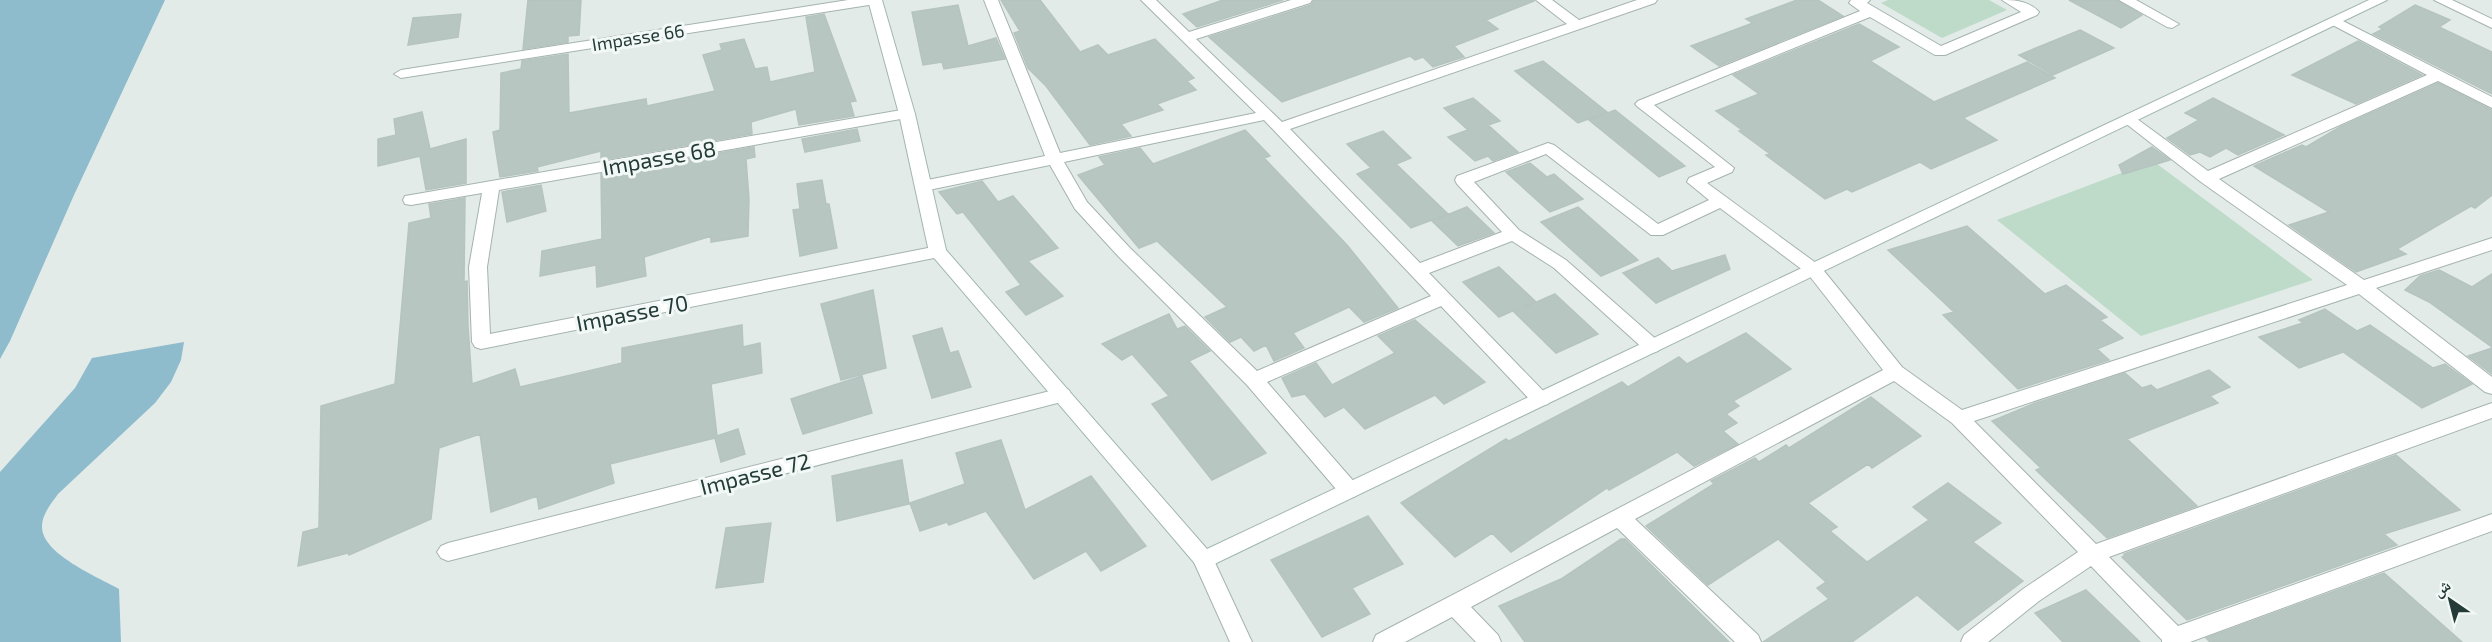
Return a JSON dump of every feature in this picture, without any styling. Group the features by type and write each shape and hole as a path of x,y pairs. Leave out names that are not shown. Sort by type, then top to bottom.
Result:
{"street":[{"name":"Impasse 66","path":"400,74 875,0"},
{"path":"875,0 908,114 938,252 1204,560 1241,642"},
{"path":"991,0 1054,159 1088,213 1124,252 1254,380 1349,490"},
{"path":"1148,0 1273,122 1541,399"},
{"path":"1187,37 1305,0"},
{"path":"1543,0 1577,25"},
{"path":"924,186 1054,159 1273,122 1650,0"},
{"path":"2009,0 2032,12 1940,52 1867,6 1643,104 1726,168 1695,182 1814,270 1895,372 1959,418 2175,640 2492,522"},
{"path":"2126,0 2172,24"},
{"path":"2441,0 2492,24"},
{"path":"1204,560 2334,22 2373,1"},
{"path":"2334,22 2492,103"},
{"path":"2206,178 2438,76"},
{"name":"Impasse 68","path":"411,200 908,114"},
{"path":"2128,119 2206,178 2362,287 2492,387"},
{"path":"1652,346 1560,264 1513,234 1464,180 1548,148 1656,231 1721,201"},
{"name":"Impasse 70","path":"491,186 478,267 481,342 938,252"},
{"path":"1417,271 1513,234"},
{"path":"1959,418 2492,244"},
{"path":"1254,380 1443,298"},
{"path":"1384,642 1895,372"},
{"name":"Impasse 72","path":"448,552 1062,395"},
{"path":"1972,642 2031,595 2091,554 2492,410"},
{"path":"1619,517 1750,642"},
{"path":"1455,605 1490,642"}],"green space":[{"path":"1888,0 1989,0 2007,10 1942,38 1881,3"},
{"path":"2153,161 2313,280 2141,336 1997,220"}],"water":[{"path":"0,0 165,0 0,359"},
{"path":"184,342 181,360 171,382 155,403 58,494 47,509 42,522 44,537 61,555 119,589 121,642 0,642 0,472 75,388 92,358"}],"building":[{"path":"528,0 581,0 579,35 568,36 568,42 523,49"},
{"path":"1001,0 1040,0 1080,52 1098,45 1108,55 1155,39 1194,78 1187,81 1196,90 1157,104 1163,110 1121,124 1131,136 1090,145 1046,86 1028,68 1014,33 1020,31"},
{"path":"1223,0 1283,0 1197,27 1183,14"},
{"path":"1314,0 1534,1 1486,20 1498,29 1454,46 1464,57 1433,67 1423,57 1415,60 1410,56 1282,102 1209,37 1311,5"},
{"path":"1797,0 1818,0 1843,16 1719,66 1691,46 1753,23 1746,19"},
{"path":"2069,0 2117,0 2142,15 2121,28"},
{"path":"958,5 968,46 996,38 1005,59 944,69 942,62 923,65 912,12"},
{"path":"2415,5 2450,20 2439,27 2492,52 2492,94 2373,34 2383,29 2379,27"},
{"path":"461,14 458,37 408,45 413,18"},
{"path":"824,14 856,101 850,102 854,116 799,125 796,109 751,122 752,134 601,160 601,151 537,167 538,171 500,177 493,132 500,130 501,73 521,69 522,61 568,54 569,113 646,99 647,106 715,91 703,55 722,50 720,44 744,39 755,69 767,67 770,82 815,72 806,17"},
{"path":"1859,24 1899,47 1870,61 1934,102 2027,62 2055,78 1963,118 1997,140 1931,169 1920,162 1852,192 1847,189 1825,199 1766,155 1770,154 1716,111 1759,94 1733,75"},
{"path":"2080,30 2114,48 2053,75 2019,55"},
{"path":"2358,41 2422,75 2356,104 2292,75"},
{"path":"1543,61 1607,112 1578,123 1515,71"},
{"path":"2438,83 2492,110 2492,195 2475,208 2471,206 2397,249 2406,254 2356,272 2289,225 2329,212 2254,166 2302,145 2306,147 2340,127"},
{"path":"1473,98 1500,121 1488,125 1518,152 1493,161 1488,156 1475,161 1448,137 1468,130 1444,108"},
{"path":"2213,98 2284,135 2238,155 2226,148 2210,157 2200,152 2190,155 2167,138 2199,120 2185,113"},
{"path":"1615,110 1685,166 1659,177 1589,120"},
{"path":"422,112 430,149 466,139 466,183 426,190 420,156 378,166 378,139 396,135 394,119"},
{"path":"857,129 860,141 805,152 802,139"},
{"path":"1245,130 1270,156 1264,158 1347,245 1398,308 1364,322 1349,307 1293,333 1304,348 1274,361 1266,345 1254,351 1241,337 1230,342 1205,317 1227,307 1157,241 1139,248 1078,175 1105,165 1099,157 1140,148 1153,164"},
{"path":"1383,131 1411,158 1396,164 1448,214 1411,228 1357,174 1371,168 1347,144"},
{"path":"754,147 755,157 746,159 749,199 748,236 711,242 711,236 644,257 646,276 597,287 596,265 540,276 542,251 602,239 601,174"},
{"path":"2152,147 2170,160 2123,174 2119,165"},
{"path":"1530,163 1547,177 1554,174 1583,199 1550,212 1506,172"},
{"path":"822,180 837,248 800,256 793,210 800,209 797,184"},
{"path":"982,181 998,202 1013,196 1058,248 1028,261 1063,296 1026,315 1006,292 1021,285 963,212 957,214 939,192"},
{"path":"541,185 546,211 507,222 502,192"},
{"path":"465,198 464,282 467,281 472,384 515,369 520,387 622,363 622,348 742,325 743,347 760,343 762,373 711,384 717,436 738,429 745,454 721,462 715,438 610,464 614,483 539,509 537,496 491,512 480,434 439,448 431,519 349,555 348,553 298,566 303,532 319,528 321,406 395,384 409,223 431,218 429,204"},
{"path":"1467,207 1494,233 1458,246 1432,221"},
{"path":"1578,207 1638,260 1601,276 1541,222"},
{"path":"1967,226 2045,294 2066,285 2107,317 2100,320 2123,338 2097,349 2109,360 2018,389 1943,315 1954,312 1888,250"},
{"path":"1725,255 1730,269 1656,303 1623,273 1658,258 1672,271"},
{"path":"1499,267 1535,301 1499,317 1463,282"},
{"path":"2439,270 2472,287 2492,274 2492,347 2429,302 2405,290 2420,276"},
{"path":"873,290 886,368 841,380 821,304"},
{"path":"1555,294 1598,334 1556,353 1514,312"},
{"path":"2325,309 2357,331 2370,325 2433,368 2445,364 2472,384 2422,408 2343,352 2299,368 2259,337 2303,323 2299,320"},
{"path":"1169,314 1177,329 1185,326 1210,351 1189,361 1266,453 1212,480 1152,404 1169,396 1132,354 1122,360 1102,344"},
{"path":"1415,320 1485,382 1444,404 1435,395 1365,429 1344,407 1325,417 1305,394 1292,397 1282,378 1316,363 1332,385 1395,353 1378,336"},
{"path":"942,328 950,353 958,351 971,387 932,398 913,336"},
{"path":"1746,333 1791,369 1733,401 1739,406 1726,414 1737,423 1723,431 1738,444 1694,466 1677,452 1609,490 1607,488 1511,552 1492,533 1455,557 1401,503 1506,439 1509,441 1622,382 1628,387 1679,357 1687,364"},
{"path":"2492,348 2492,374 2468,356"},
{"path":"2209,370 2230,387 2210,396 2218,403 2127,439 2197,506 2107,538 2036,470 2041,468 1992,421 2033,404 2125,373 2142,388 2151,385 2157,390"},
{"path":"862,376 872,413 803,434 791,399"},
{"path":"1871,397 1921,436 1872,468 1868,464 1808,503 1837,527 1830,531 1867,562 1929,520 1913,507 1948,483 2001,523 1973,542 2023,581 1958,630 1917,595 1852,642 1763,642 1829,599 1817,588 1826,582 1778,539 1708,585 1646,526 1714,484 1711,481 1755,458 1759,462 1786,445 1789,448"},
{"path":"1001,440 1025,510 1091,476 1146,546 1101,571 1086,551 1034,579 986,511 949,525 947,522 920,531 910,503 965,484 956,453"},
{"path":"2396,455 2460,510 2384,534 2397,545 2187,620 2122,557 2124,554"},
{"path":"902,460 909,504 837,521 832,476"},
{"path":"1368,516 1403,564 1352,588 1370,614 1322,637 1271,560"},
{"path":"771,523 763,582 716,588 726,528"},
{"path":"1621,539 1625,539 1729,642 1525,642 1499,606 1561,579"},
{"path":"2384,573 2462,642 2210,642 2206,638"},
{"path":"2086,590 2140,642 2063,642 2035,613"}]}
